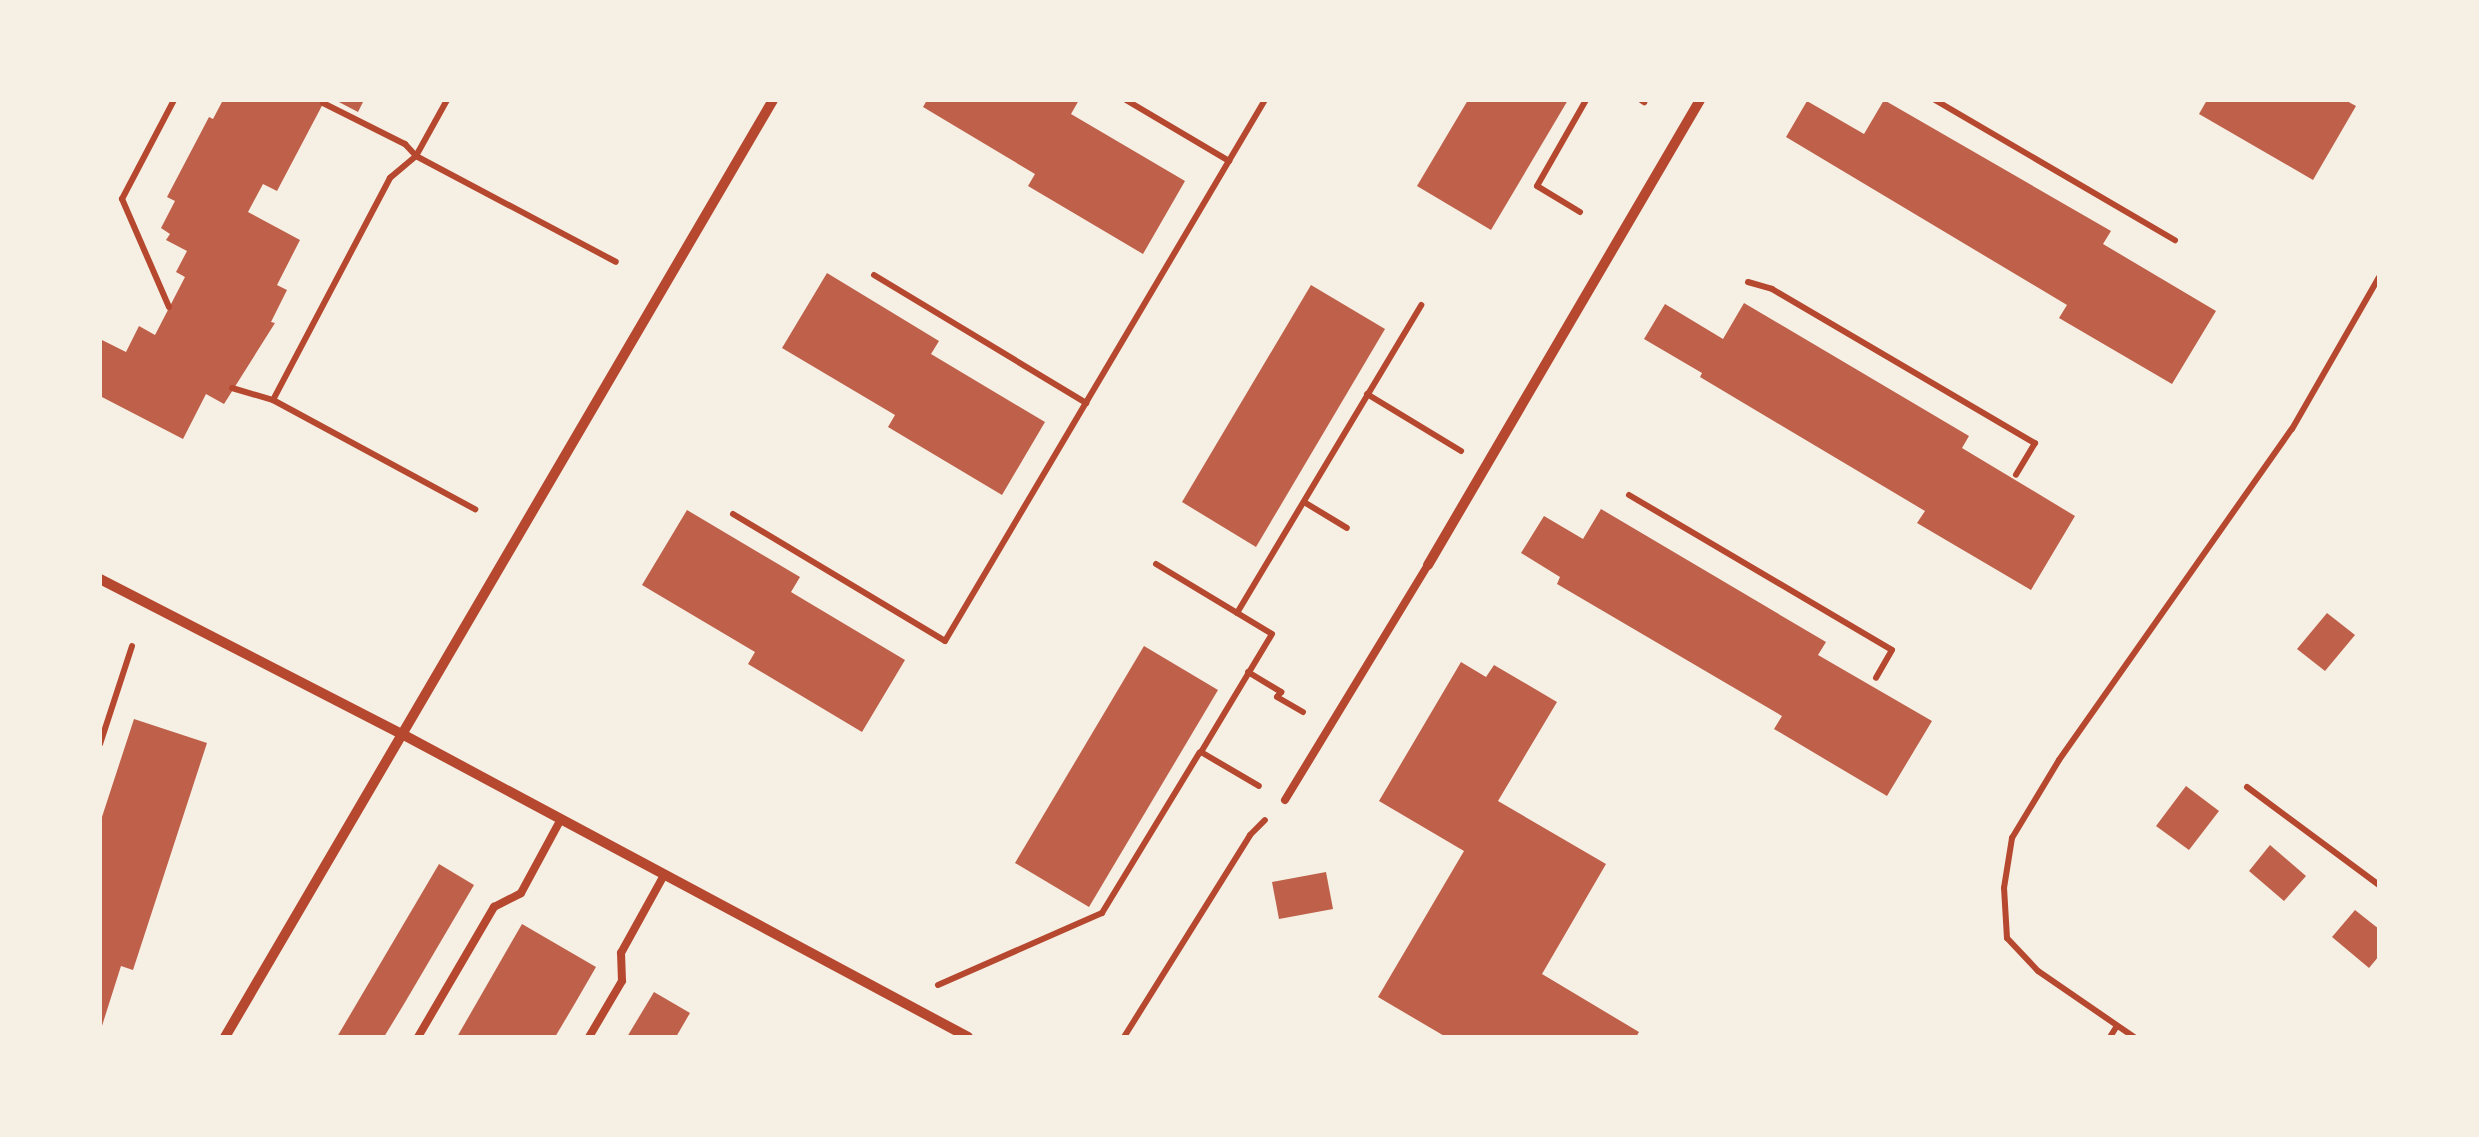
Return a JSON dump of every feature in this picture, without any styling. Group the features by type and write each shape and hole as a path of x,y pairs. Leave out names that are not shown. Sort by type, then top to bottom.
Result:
{"street":[{"path":"225,1037 773,100"},
{"path":"1428,565 1700,100"},
{"path":"100,580 402,734 968,1037"}],"lane":[{"path":"1285,800 1428,565"},
{"path":"418,1037 494,907 521,894 560,821"},
{"path":"589,1037 622,981 620,954 662,876"}],"path":[{"path":"169,307 122,199 174,100"},
{"path":"272,400 390,178 416,156 446,100"},
{"path":"1126,100 1229,161"},
{"path":"733,514 945,640 1265,100"},
{"path":"1580,212 1537,186 1586,100"},
{"path":"1935,100 2175,240"},
{"path":"323,103 406,144 416,156 616,262"},
{"path":"874,276 1086,403"},
{"path":"2134,1037 2038,971 2007,938 2004,888 2012,838 2059,760 2292,429 2379,277"},
{"path":"1748,282 1772,289 2035,444 2016,475"},
{"path":"1237,613 1421,304"},
{"path":"232,388 272,400 476,509"},
{"path":"1368,394 1462,452"},
{"path":"1628,495 1892,650 1876,678"},
{"path":"1304,502 1346,528"},
{"path":"937,985 1102,913 1272,634 1156,564"},
{"path":"100,744 132,646"},
{"path":"1248,672 1281,692 1278,697 1329,728"},
{"path":"1124,1037 1250,835 1285,800 1200,752"},
{"path":"2248,787 2379,885"},
{"path":"2110,1037 2117,1026"}],"building":[{"path":"223,100 325,100 277,191 263,184 248,212 300,240 277,285 287,290 271,322 275,323 224,404 206,394 183,439 100,396 100,339 126,352 139,326 155,335 185,277 176,272 187,251 166,240 170,234 161,228 175,201 167,197 209,117 213,119"},
{"path":"335,100 364,100 358,112"},
{"path":"927,100 1079,100 1071,114 1185,181 1143,254 1028,186 1035,174 923,107"},
{"path":"1468,100 1568,100 1491,230 1417,186"},
{"path":"1884,100 2111,231 2103,244 2216,311 2172,384 2059,318 2067,305 1786,137 1807,101 1864,134"},
{"path":"2207,100 2345,100 2356,106 2313,180 2199,114"},
{"path":"827,273 939,341 931,354 1045,422 1002,495 888,427 895,415 782,348"},
{"path":"1311,285 1385,329 1256,547 1182,502"},
{"path":"1744,303 1969,436 1962,448 2075,516 2031,590 1917,523 1925,511 1700,377 1702,373 1644,339 1665,304 1723,339"},
{"path":"1601,509 1826,642 1818,655 1932,721 1887,796 1774,729 1782,716 1557,584 1560,577 1521,553 1544,516 1583,539"},
{"path":"687,510 800,577 791,592 905,660 862,732 748,664 755,652 642,585"},
{"path":"2327,613 2355,635 2325,671 2297,649"},
{"path":"1144,646 1218,690 1089,907 1015,863"},
{"path":"1461,662 1486,677 1494,665 1557,702 1498,801 1606,864 1542,974 1639,1032 1636,1037 1446,1037 1378,997 1464,851 1379,801"},
{"path":"134,719 207,743 133,970 121,966 101,1029 100,823"},
{"path":"2186,786 2219,811 2189,850 2156,826"},
{"path":"2270,845 2306,876 2284,901 2249,871"},
{"path":"439,864 474,885 404,1004 384,1037 337,1037"},
{"path":"1326,872 1333,909 1279,919 1272,882"},
{"path":"2355,910 2379,929 2379,956 2369,968 2332,937"},
{"path":"522,924 596,967 555,1037 457,1037"},
{"path":"654,992 690,1013 676,1037 627,1037"}]}
